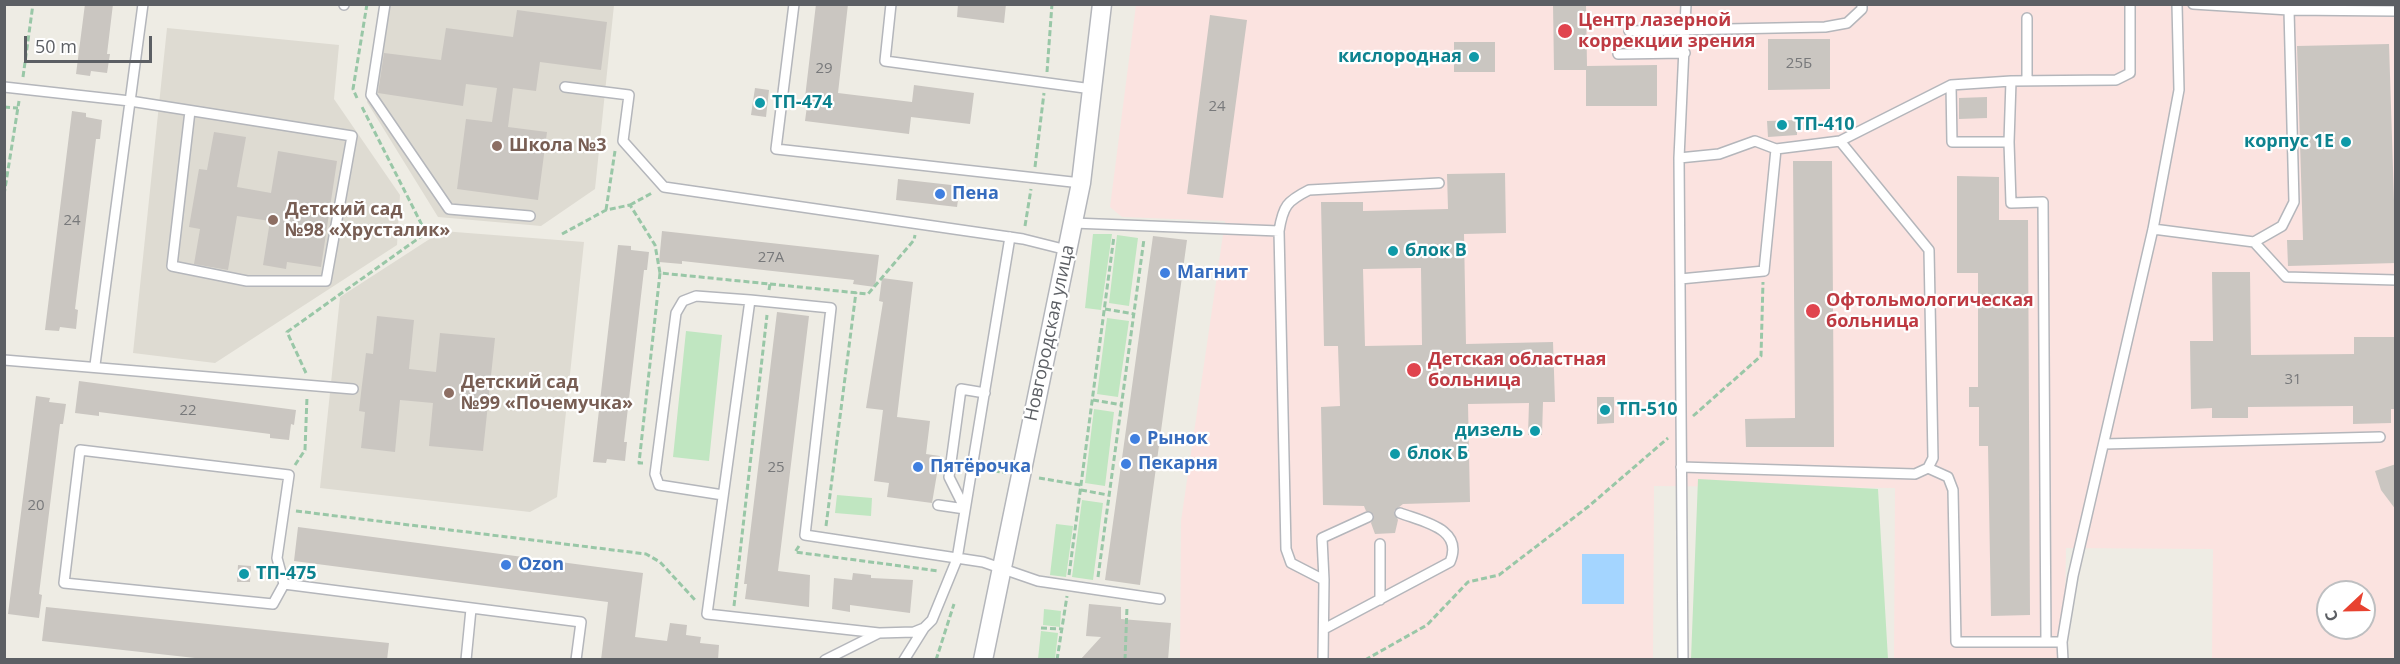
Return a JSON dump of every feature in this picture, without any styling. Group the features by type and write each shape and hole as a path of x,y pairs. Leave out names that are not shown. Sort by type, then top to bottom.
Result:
{"street":[{"name":"Новгородская улица","path":"983,660 1073,223 1102,4"}],"lane":[{"path":"95,366 143,4"},
{"path":"385,4 371,95 449,209 530,216"},
{"path":"794,4 776,148 1080,183"},
{"path":"891,4 885,62 1092,89"},
{"path":"1683,660 1680,158 1686,4"},
{"path":"1629,31 1825,27 1846,23 1862,9 1862,4"},
{"path":"1680,158 1719,154 1755,141 1776,149 1840,141 1951,86 2011,81 2116,80 2130,73 2130,4"},
{"path":"2063,660 2062,642 2073,576 2153,229 2179,90 2176,4"},
{"path":"2193,4 2289,10 2396,11"},
{"path":"2153,229 2254,242 2282,226 2294,202 2289,10"},
{"path":"2027,18 2027,81"},
{"path":"1618,54 1685,53"},
{"path":"2011,81 2009,142 2011,203 2043,202 2046,642"},
{"path":"1951,86 1952,142 2009,142"},
{"path":"4,87 130,101 352,136 326,281 248,281 172,266 190,111"},
{"path":"565,87 629,94 623,141 664,187 1010,237 1067,250"},
{"path":"1681,467 1915,474 1928,468 1933,458 1929,250 1840,141"},
{"path":"1680,279 1764,272 1776,149"},
{"path":"1324,580 1291,563 1286,549 1279,231 1282,210 1294,198 1309,190 1439,183"},
{"path":"1073,223 1279,231"},
{"path":"904,660 924,628 932,620 957,559 1010,237"},
{"path":"2254,242 2286,277 2396,280"},
{"path":"723,495 659,485 655,474 676,314 682,301 696,296 831,308 805,535 1003,568 1038,581 1160,599"},
{"path":"750,300 707,614 879,633 914,632 924,628"},
{"path":"4,360 353,388"},
{"path":"965,509 949,477 961,389 985,393"},
{"path":"2103,444 2380,437"},
{"path":"80,450 289,475 284,510 277,558 284,584 273,604 64,583 80,450"},
{"path":"1928,468 1948,477 1953,490 1956,642 2062,642"},
{"path":"938,505 965,509"},
{"path":"1324,629 1450,562 1455,552 1451,538 1439,527 1400,513"},
{"path":"1323,660 1322,538 1368,517"},
{"path":"1380,544 1380,600"},
{"path":"284,584 581,622 576,660"},
{"path":"466,660 471,609"},
{"path":"825,660 879,633"}],"path":[{"path":"289,475 305,450 308,377 286,332 426,233 353,89 367,4"},
{"path":"4,107 18,108"},
{"path":"606,210 615,146 623,141"},
{"path":"561,234 606,210 630,205 664,187"},
{"path":"630,205 655,245 660,273 639,463 656,464"},
{"path":"660,273 868,294 874,290 885,271 914,240 917,223"},
{"path":"1058,660 1116,224"},
{"path":"1096,591 1146,226"},
{"path":"1365,660 1427,625 1468,582 1499,574 1589,506 1761,356 1764,272"},
{"path":"733,617 770,284"},
{"path":"825,538 856,292"},
{"path":"1105,309 1134,314"},
{"path":"1093,400 1122,405"},
{"path":"1081,490 1109,495"},
{"path":"284,510 646,554 660,562 707,614"},
{"path":"805,535 795,552 952,573"},
{"path":"1125,660 1127,595"},
{"path":"1041,628 1062,629"}],"shaded area":[{"name":"Школа №3","path":"380,5 614,5 595,189 541,226 438,217 367,102"},
{"path":"1136,5 2395,5 2395,659 2212,659 2213,549 2066,548 2064,659 1894,659 1895,488 1654,486 1653,659 1180,659 1181,521 1225,221 1122,217 1110,207"},
{"name":"Детский сад №98 «Хрусталик»","path":"167,28 339,45 334,99 400,195 397,245 215,363 133,353"},
{"name":"Детский сад №99 «Почемучка»","path":"442,231 584,242 557,497 530,512 320,488 340,297"}],"green space":[{"path":"1093,234 1112,234 1101,310 1085,308"},
{"path":"1117,235 1138,238 1129,306 1109,303"},
{"path":"1107,318 1129,321 1118,397 1097,394"},
{"path":"686,331 722,335 709,461 673,457"},
{"path":"1094,409 1114,412 1105,486 1085,483"},
{"path":"1698,479 1878,489 1888,659 1691,659"},
{"path":"837,495 872,498 871,516 835,513"},
{"path":"1082,500 1103,503 1093,580 1072,577"},
{"path":"1056,524 1073,526 1066,577 1050,575"},
{"path":"1044,609 1061,611 1060,627 1043,625"},
{"path":"1041,631 1058,633 1055,659 1038,659"}],"water":[{"path":"1582,554 1624,554 1624,604 1582,604"}],"building":[{"path":"85,4 113,4 107,73 91,71 90,76 76,74"},
{"path":"816,4 848,4 838,93 912,102 914,85 974,93 970,124 911,117 909,134 805,121 807,106 804,106"},
{"path":"958,4 1006,4 1004,23 957,17"},
{"path":"1553,4 1586,4 1587,66 1657,65 1657,106 1586,106 1586,70 1554,70"},
{"path":"517,10 607,22 601,70 540,62 536,91 513,88 508,127 547,132 538,200 457,189 466,119 492,122 497,88 466,84 463,106 378,93 384,53 441,60 446,28 513,37"},
{"path":"1210,15 1247,20 1223,198 1187,194"},
{"path":"1768,39 1830,39 1830,89 1768,90"},
{"name":"кислородная","path":"1454,42 1495,42 1495,72 1454,72"},
{"name":"корпус 1Е","path":"2389,44 2396,263 2288,266 2287,240 2303,240 2297,46"},
{"name":"ТП-474","path":"755,88 769,90 766,117 751,115"},
{"path":"1987,97 1987,118 1959,119 1959,98"},
{"path":"72,111 86,113 86,117 102,120 100,139 96,139 75,309 78,310 76,329 60,327 59,331 45,330"},
{"name":"ТП-410","path":"1797,120 1797,135 1768,137 1767,121"},
{"path":"214,132 246,137 237,187 271,193 278,151 337,161 321,267 287,262 286,269 263,265 270,221 237,216 228,270 194,264 200,229 189,227 199,169 207,170"},
{"path":"1793,161 1832,161 1834,447 1746,447 1745,419 1795,418"},
{"path":"1505,173 1506,233 1464,234 1466,344 1553,342 1555,402 1543,402 1542,435 1528,435 1529,403 1468,404 1470,502 1403,504 1394,511 1398,520 1395,533 1375,534 1371,523 1374,515 1366,511 1364,506 1323,505 1321,407 1340,406 1338,346 1324,346 1321,202 1363,202 1363,211 1448,209 1447,174","holes":["1421,268 1422,345 1365,346 1363,269"]},
{"path":"1957,176 1999,177 1999,220 2028,220 2030,615 1991,616 1988,446 1979,446 1979,407 1969,407 1969,387 1978,387 1978,273 1957,273"},
{"name":"Пена","path":"898,179 960,186 957,207 896,200"},
{"path":"662,231 879,255 875,287 853,284 854,280 682,261 682,264 659,262"},
{"path":"1153,236 1187,240 1140,585 1105,580"},
{"path":"618,245 631,246 631,250 649,252 647,270 644,270 624,442 627,442 625,461 607,459 606,463 593,462"},
{"path":"2212,272 2250,272 2251,355 2354,354 2354,337 2396,337 2396,409 2391,409 2391,423 2353,424 2353,406 2248,407 2248,418 2212,418 2212,408 2191,409 2190,341 2213,341"},
{"path":"882,278 913,282 897,417 930,421 926,454 940,456 932,503 887,497 889,483 874,481 883,410 866,408 883,302 879,301"},
{"path":"777,312 809,316 778,571 810,575 809,607 745,599 747,584 744,584"},
{"path":"377,316 414,320 409,369 436,372 440,333 495,338 483,451 429,446 433,403 400,400 395,452 361,448 365,412 359,411 361,393 366,353 373,354"},
{"path":"79,381 296,410 294,425 291,424 289,440 270,438 270,434 99,412 99,416 75,413"},
{"path":"36,396 50,398 49,402 66,404 63,424 60,424 39,594 42,595 39,618 8,614"},
{"name":"ТП-510","path":"1597,397 1614,397 1614,423 1597,424"},
{"path":"2396,464 2396,510 2381,490 2375,471"},
{"path":"298,527 643,573 635,637 667,641 670,623 687,625 686,635 701,637 700,643 719,645 718,660 601,660 608,602 294,561"},
{"name":"ТП-475","path":"238,565 251,566 250,582 237,582"},
{"path":"853,573 871,575 871,578 913,580 910,613 850,605 850,612 832,609 834,578 852,580"},
{"path":"1089,604 1121,607 1121,619 1171,623 1168,660 1080,660 1101,637 1086,636"},
{"path":"46,607 389,643 387,660 213,660 42,641"}],"place":[{"name":"Центр лазерной коррекции зрения","path":"1565,31"},
{"name":"кислородная","path":"1474,57"},
{"name":"ТП-474","path":"760,103"},
{"name":"ТП-410","path":"1782,125"},
{"name":"корпус 1Е","path":"2346,142"},
{"name":"Школа №3","path":"497,146"},
{"name":"Пена","path":"940,194"},
{"name":"Детский сад №98 «Хрусталик»","path":"273,220"},
{"name":"блок В","path":"1393,251"},
{"name":"Магнит","path":"1165,273"},
{"name":"Офтольмологическая больница","path":"1813,311"},
{"name":"Детская областная больница","path":"1414,370"},
{"name":"Детский сад №99 «Почемучка»","path":"449,393"},
{"name":"ТП-510","path":"1605,410"},
{"name":"дизель","path":"1535,431"},
{"name":"Рынок","path":"1135,439"},
{"name":"блок Б","path":"1395,454"},
{"name":"Пекарня","path":"1126,464"},
{"name":"Пятёрочка","path":"918,467"},
{"name":"Ozon","path":"506,565"},
{"name":"ТП-475","path":"244,574"}]}
